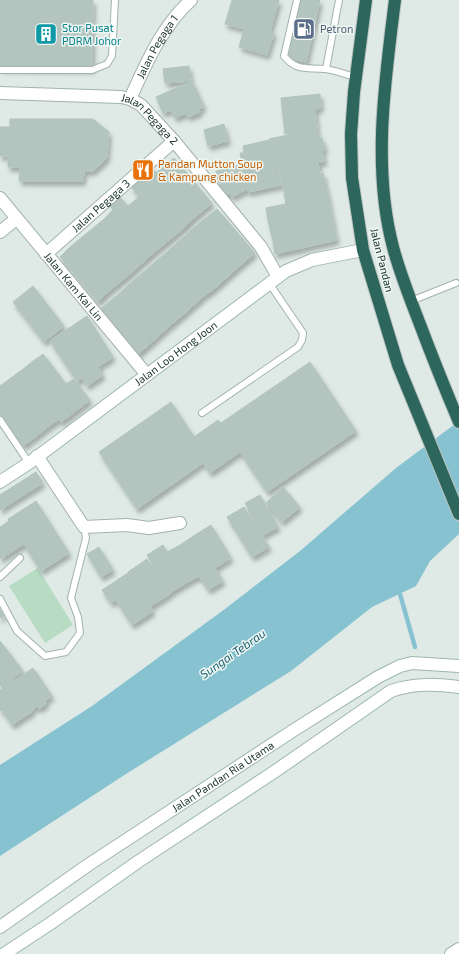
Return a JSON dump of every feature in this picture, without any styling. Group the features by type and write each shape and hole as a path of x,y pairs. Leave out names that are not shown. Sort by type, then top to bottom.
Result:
{"highway":[{"name":"Jalan Pandan","path":"366,0 356,77 351,134 352,178 363,250 393,349 418,416 459,514"},
{"name":"Jalan Pandan","path":"395,0 384,97 382,172 386,208 392,246 411,301 459,422"}],"street":[{"name":"Jalan Pegaga 1","path":"130,99 156,44 191,0"},
{"name":"Jalan Pegaga 2","path":"0,93 120,97 130,99 141,105 174,141 261,247 274,280"},
{"name":"Jalan Pegaga 3","path":"46,254 174,141"},
{"name":"Jalan Kam Kai Lin","path":"0,198 147,375"},
{"path":"0,232 16,219"},
{"name":"Jalan Loo Hong Joon","path":"0,482 33,460 286,271 312,260 363,250"},
{"path":"33,460 84,527 127,525 149,528 180,523"},
{"name":"Jalan Pandan Ria Utama","path":"0,927 88,865 378,677 400,666 412,663 456,666"},
{"path":"4,954 139,861 336,730 391,691 405,686 420,684 454,686"},
{"path":"324,711 336,730"},
{"path":"451,954 459,949"}],"lane":[{"path":"0,70 92,70 107,64 112,56 115,0"},
{"path":"297,0 284,56 291,64 305,69 326,69 356,77"},
{"path":"326,69 339,0"},
{"path":"202,413 298,347 302,340 303,333 274,280"},
{"path":"411,301 456,283"},
{"path":"0,420 33,460"},
{"path":"0,599 17,631 45,656 66,652 80,633 78,617 71,598 86,538 84,527"},
{"path":"0,577 20,558"}],"green space":[{"path":"38,568 73,625 45,643 9,586"}],"water":[{"name":"Sungai Tebrau","path":"459,421 459,534 430,561 416,586 372,607 291,671 126,774 0,856 0,765 92,706 225,609 300,551 396,468"}],"building":[{"name":"Stor Pusat PDRM Johor","path":"0,0 93,0 92,69 0,68"},
{"path":"232,0 279,0 270,31 274,32 267,55 239,47 244,29 225,24"},
{"name":"Petron","path":"301,0 320,0 306,62 288,58"},
{"path":"189,66 191,81 165,83 163,69"},
{"path":"192,81 204,107 199,109 200,112 188,117 186,113 175,118 171,110 163,113 156,97"},
{"path":"320,94 321,108 315,109 317,128 285,134 281,98"},
{"path":"10,119 93,119 109,132 107,158 93,171 84,171 83,181 19,181 20,167 8,167 8,156 0,156 0,127 10,127"},
{"path":"224,124 228,141 208,146 204,130"},
{"path":"317,129 319,139 272,149 269,139"},
{"path":"322,138 325,150 274,161 272,149"},
{"path":"269,140 274,164 276,163 281,185 248,192 240,153 244,153 243,146"},
{"path":"322,151 325,161 280,171 277,161"},
{"path":"174,158 212,203 194,218 156,173"},
{"path":"318,163 320,173 282,182 280,171"},
{"path":"240,165 243,176 219,183 216,171"},
{"path":"152,168 194,218 184,228 141,177"},
{"path":"323,173 325,183 284,191 282,182"},
{"path":"141,177 184,228 173,237 131,187"},
{"path":"244,177 247,189 232,197 230,193 224,196 219,185"},
{"path":"325,183 328,195 286,204 284,191"},
{"path":"328,195 330,207 268,220 266,208"},
{"path":"120,197 162,246 151,255 110,206"},
{"path":"139,197 173,237 162,246 128,206"},
{"path":"330,207 332,216 270,229 268,220"},
{"path":"217,209 255,253 235,270 197,225"},
{"path":"113,210 151,255 141,264 103,220"},
{"path":"332,216 334,228 273,241 270,229"},
{"path":"103,220 141,264 130,274 92,229"},
{"path":"197,225 235,270 225,279 187,234"},
{"path":"334,228 337,240 275,254 273,241"},
{"path":"92,229 130,274 119,283 81,238"},
{"path":"187,234 225,279 215,288 177,243"},
{"path":"81,238 119,283 108,292 70,247"},
{"path":"177,243 215,288 204,296 167,252"},
{"path":"70,247 108,292 98,302 60,257"},
{"path":"167,252 204,296 194,305 156,261"},
{"path":"156,261 194,305 184,314 146,270"},
{"path":"146,270 184,314 173,323 135,279"},
{"path":"135,279 173,323 163,332 125,288"},
{"path":"33,286 64,326 44,342 13,302"},
{"path":"125,288 163,332 153,341 115,297"},
{"path":"115,297 153,341 136,356 98,311"},
{"path":"87,316 113,357 98,367 103,375 87,386 82,378 77,381 50,341"},
{"path":"43,354 66,384 74,379 90,400 72,414 33,361"},
{"path":"33,361 72,414 61,422 22,370"},
{"path":"310,362 356,431 267,492 240,452 210,473 203,463 137,509 99,452 171,402 194,437 218,420 221,423"},
{"path":"22,370 59,419 44,430 8,380"},
{"path":"8,380 44,430 34,438 0,393 0,386"},
{"path":"0,393 34,438 23,446 0,414"},
{"path":"36,472 43,483 0,510 0,495"},
{"path":"283,487 300,507 282,522 266,503"},
{"path":"260,495 278,527 263,535 245,503"},
{"path":"36,501 69,553 41,571 24,544 0,559 0,527 9,521 8,519"},
{"path":"244,507 269,547 252,557 227,517"},
{"path":"211,525 231,558 215,568 195,535"},
{"path":"195,535 223,581 208,590 180,545"},
{"path":"163,545 186,583 170,593 147,555"},
{"path":"180,545 199,576 186,583 167,552"},
{"path":"99,547 113,570 101,577 87,554"},
{"path":"147,559 170,594 151,606 128,572"},
{"path":"128,573 153,611 132,625 116,600 111,603 102,590"},
{"path":"0,609 4,616 0,618"},
{"path":"0,641 23,671 2,688 0,685"},
{"path":"33,668 52,696 45,701 47,703 39,709 37,706 33,709 14,681"},
{"path":"13,681 33,711 12,725 2,710 0,711 0,690"}],"waterway":[{"path":"400,594 415,647"}],"place":[{"name":"Petron","path":"304,29"},
{"name":"Stor Pusat PDRM Johor","path":"46,34"},
{"name":"Pandan Mutton Soup & Kampung chicken","path":"143,170"}]}
